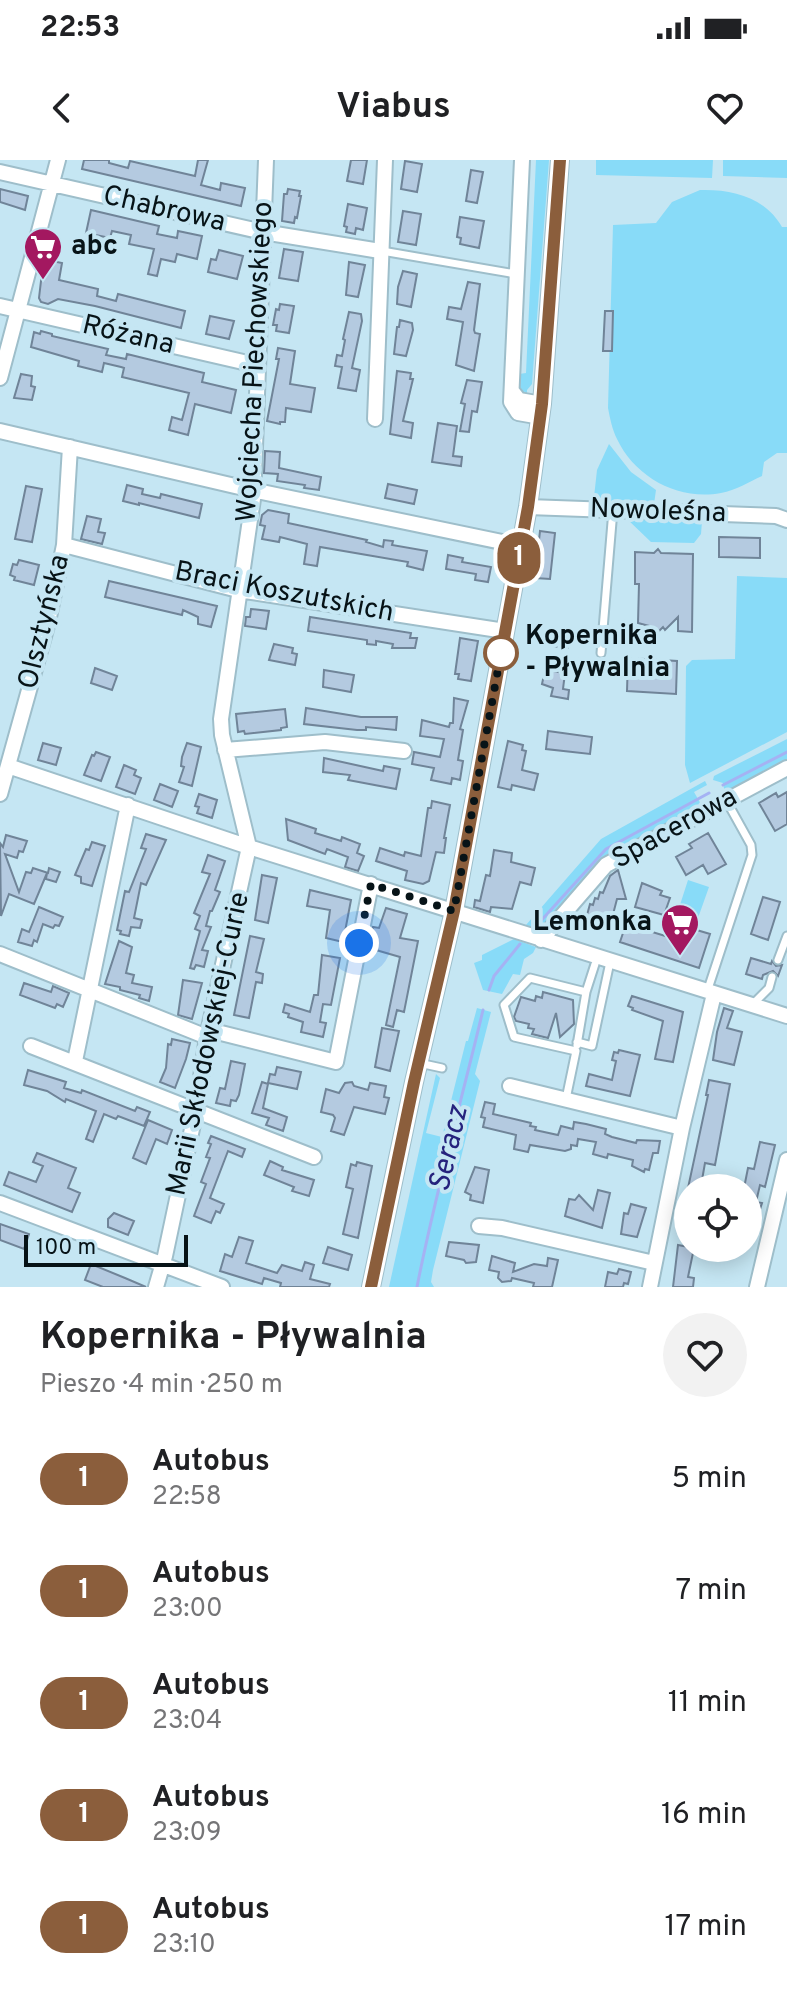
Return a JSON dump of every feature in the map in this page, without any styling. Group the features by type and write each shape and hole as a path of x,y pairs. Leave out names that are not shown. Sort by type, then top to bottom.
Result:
{"street":[{"path":"0,378 58,160"},
{"name":"Wojciecha Piechowskiego","path":"249,847 225,750 221,719 253,499 266,160"},
{"path":"375,419 385,160"},
{"path":"522,160 511,402 518,413 541,410"},
{"path":"371,1287 454,911 528,507 541,410 560,160"},
{"name":"Chabrowa","path":"0,172 263,232 380,251"},
{"name":"Różana","path":"0,306 256,365"},
{"path":"0,431 252,490 521,546"},
{"name":"Olsztyńska","path":"0,794 48,622 64,545 70,447"},
{"name":"Nowoleśna","path":"528,507 776,516 787,520"},
{"name":"Braci Koszutskich","path":"64,545 238,590 505,631"},
{"path":"225,750 325,742 404,751"},
{"path":"8,766 249,847 454,911 602,963 787,1016"},
{"name":"Spacerowa","path":"541,940 606,865 787,768"},
{"path":"75,1061 128,805"},
{"name":"Marii Skłodowskiej-Curie","path":"156,1287 196,1110 208,1034 249,847"},
{"path":"0,954 89,991 208,1034 336,1062 371,884"},
{"path":"650,1287 710,993"},
{"path":"31,1046 314,1157"},
{"path":"510,1086 682,1128"},
{"path":"757,1287 787,1160"},
{"path":"0,1203 222,1287"},
{"path":"479,1226 502,1228 654,1263"}],"lane":[{"name":"Chabrowa","path":"380,251 518,274"},
{"path":"601,653 613,510"},
{"path":"710,993 752,855 751,845 726,800"},
{"path":"778,960 787,936"},
{"path":"566,1099 586,992 602,963"},
{"path":"577,1042 592,1046 602,963"},
{"path":"752,1005 769,988 772,977"},
{"path":"576,1051 514,1037 504,1005 530,978 586,992"},
{"path":"419,1063 442,1068"}],"shaded area":[{"path":"536,160 549,160 532,384 527,390 527,398 518,392 519,374 526,373"},
{"path":"596,160 713,160 712,178 596,175"},
{"path":"723,160 787,160 787,178 723,176"},
{"path":"700,190 724,191 747,197 767,208 782,227 787,227 787,453 777,453 764,462 762,476 732,490 705,495 674,489 646,475 625,453 617,439 608,408 613,225 656,223 672,202"},
{"path":"609,444 631,472 656,490 654,504 612,504 594,497 597,470"},
{"path":"626,518 702,521 701,534 694,543 651,542"},
{"path":"737,576 787,578 787,732 690,783 685,765 686,666 692,660 735,659"},
{"path":"787,739 787,765 725,794 723,783 713,780 714,776"},
{"path":"705,781 707,785 694,792 702,806 616,856 543,931 526,925 601,839"},
{"path":"688,880 709,887 698,918 678,911"},
{"path":"514,939 536,947 524,959 520,975 513,974 502,994 483,990 474,963 482,960 482,955"},
{"path":"477,1008 491,1012 475,1074 480,1081 433,1270 431,1282 434,1287 389,1287 436,1074 440,1078 426,1133 442,1137"}],"building":[{"path":"84,160 109,160 109,163 128,168 130,161 195,176 198,160 208,160 201,185 220,190 221,183 245,188 241,206 82,169"},
{"path":"351,160 367,160 363,184 347,181"},
{"path":"405,161 422,164 417,192 401,189"},
{"path":"471,170 483,172 477,203 466,201"},
{"path":"0,189 28,196 25,210 0,202"},
{"path":"288,189 300,191 301,196 294,223 282,221 284,194"},
{"path":"348,204 367,208 363,230 356,228 355,234 346,232 347,227 344,226"},
{"path":"91,210 159,226 157,234 177,238 178,231 202,236 197,259 177,254 175,262 161,259 157,276 148,274 154,249 129,244 131,235 112,231 110,238 86,233"},
{"path":"403,211 421,214 416,245 398,242"},
{"path":"460,217 484,221 479,248 460,244 461,238 457,237"},
{"path":"284,249 303,252 298,281 279,278"},
{"path":"219,250 243,256 237,279 208,272 211,259 216,260"},
{"path":"349,262 365,265 358,297 346,295"},
{"path":"48,263 62,263 59,280 98,289 97,296 116,301 118,294 185,311 181,328 58,299 48,304 41,302 41,281"},
{"path":"403,271 417,274 411,307 397,304"},
{"path":"468,282 480,284 474,330 480,334 474,371 456,365 463,322 447,319 449,307 461,309"},
{"path":"280,304 294,306 289,333 276,331 277,325 273,325"},
{"path":"605,311 613,311 612,351 603,351"},
{"path":"349,312 361,314 362,321 352,368 360,370 356,391 338,388 342,367 335,366 337,355 342,356"},
{"path":"210,316 234,321 229,339 206,334"},
{"path":"400,320 412,323 406,356 394,354"},
{"path":"41,331 108,349 106,355 126,359 127,354 204,373 202,382 236,390 231,413 195,404 188,435 169,430 172,417 182,420 189,393 122,377 124,368 121,367 104,363 102,372 78,366 79,361 31,347 34,332 40,334"},
{"path":"278,348 295,351 290,384 315,388 311,412 286,408 285,422 280,424 267,421 279,359 276,359"},
{"path":"397,371 411,373 410,379 413,379 403,421 413,423 411,438 390,434"},
{"path":"21,374 32,376 31,386 35,387 32,400 14,398"},
{"path":"467,380 482,382 477,412 472,411 469,432 460,431 465,404 461,403"},
{"path":"438,423 457,426 453,456 462,457 461,466 432,462"},
{"path":"265,451 280,452 279,468 321,477 319,490 277,481 278,474 264,473"},
{"path":"388,484 417,490 414,504 385,498"},
{"path":"127,485 143,489 142,494 160,498 161,494 202,504 199,518 123,501"},
{"path":"26,486 42,489 32,542 15,539"},
{"path":"268,510 289,514 288,523 367,540 383,547 384,540 393,541 392,545 427,551 423,570 407,566 408,562 320,547 317,566 304,564 307,544 280,537 279,542 262,539 265,526 260,525 262,515"},
{"path":"87,516 101,519 98,532 105,533 102,544 81,539"},
{"path":"540,531 555,533 550,579 535,578"},
{"path":"719,537 760,538 760,558 719,557"},
{"path":"658,549 661,553 693,554 692,632 678,631 678,617 656,634 649,626 638,623 639,584 635,584 635,552 654,553"},
{"path":"448,555 463,558 462,562 491,567 488,582 475,580 476,574 446,569"},
{"path":"19,560 39,565 34,585 14,580 15,577 10,575 13,564 17,565"},
{"path":"109,581 217,606 211,627 198,624 198,617 183,610 182,615 105,597"},
{"path":"251,609 269,611 266,629 245,626"},
{"path":"310,617 411,633 410,638 417,638 415,648 392,648 393,644 376,641 376,645 367,644 367,640 308,631"},
{"path":"549,630 570,632 568,648 551,646"},
{"path":"460,638 478,641 471,681 458,679 459,674 455,674"},
{"path":"274,644 293,648 292,653 297,654 295,665 269,660"},
{"path":"628,658 677,661 676,694 627,691"},
{"path":"95,668 117,676 112,690 91,683"},
{"path":"324,670 354,675 351,692 323,687"},
{"path":"545,670 565,673 563,689 569,690 568,699 551,696 553,688 542,684"},
{"path":"454,698 468,701 460,729 463,730 458,760 463,761 460,780 452,778 451,784 431,780 434,768 412,764 414,752 440,757 444,739 420,736 422,720 449,727 453,723"},
{"path":"306,708 361,717 397,717 396,730 366,727 366,730 357,730 304,724"},
{"path":"285,709 287,727 281,730 238,732 236,714"},
{"path":"548,731 592,737 590,754 546,749"},
{"path":"508,741 523,745 522,750 526,751 522,770 538,774 534,790 512,785 511,790 498,787"},
{"path":"43,743 61,748 56,765 38,760"},
{"path":"187,743 201,747 192,786 179,782"},
{"path":"96,752 110,757 101,781 84,775"},
{"path":"324,758 383,771 384,766 400,769 396,789 348,780 350,775 323,772"},
{"path":"124,765 136,770 134,775 141,778 135,794 116,787"},
{"path":"160,784 178,791 172,807 154,800"},
{"path":"787,792 787,824 775,831 759,803 776,793 778,797"},
{"path":"199,794 217,800 212,818 197,813 199,807 195,806"},
{"path":"432,801 450,805 444,853 436,852 429,881 423,884 405,880 407,871 376,861 380,848 404,856 405,852 421,856 428,808 431,808"},
{"path":"286,819 316,829 315,833 341,841 342,837 360,844 357,853 364,856 358,871 345,867 348,857 327,849 325,854 288,840"},
{"path":"708,833 726,864 708,874 703,865 686,875 676,857 692,848 689,844"},
{"path":"146,834 166,840 146,885 141,883 134,918 142,920 140,928 131,927 129,936 117,930 125,891 129,892 146,849 141,848"},
{"path":"6,835 27,841 17,858 5,854 19,892 26,872 31,873 33,868 48,873 49,868 60,872 56,882 46,879 47,873 34,904 9,894 1,916 0,843 3,847"},
{"path":"92,842 105,846 92,886 81,883 81,877 75,875"},
{"path":"494,850 512,853 511,862 535,868 531,885 520,882 512,909 491,907 490,912 474,907 475,900 480,901 486,875 490,876"},
{"path":"208,855 225,861 215,890 220,892 206,926 211,927 202,950 208,951 204,967 196,965 194,969 190,968 200,931 195,929 200,916 194,913 210,874 202,872"},
{"path":"618,870 626,899 617,899 611,922 591,920 587,915 590,904 593,905 595,898 598,899 600,892 603,893 610,876"},
{"path":"262,875 277,878 268,923 255,920"},
{"path":"642,883 670,898 664,915 635,907"},
{"path":"310,890 351,900 343,942 326,938 330,910 307,906"},
{"path":"763,897 780,902 768,940 751,934"},
{"path":"39,907 63,917 59,926 53,928 43,924 37,942 34,940 32,946 18,942 22,929 29,932"},
{"path":"386,908 407,914 400,938 418,941 404,1012 397,1010 393,1027 386,1025 400,957 369,948 373,927 379,928"},
{"path":"626,924 685,942 690,928 710,934 699,968 620,942"},
{"path":"250,936 264,939 256,972 263,974 262,983 256,982 249,1018 234,1015"},
{"path":"119,941 132,947 126,973 134,975 132,983 152,987 149,1001 139,998 140,995 120,990 120,987 105,984"},
{"path":"322,955 340,958 331,1005 323,1004 320,1022 326,1023 323,1037 301,1032 303,1022 283,1012 285,1004 310,1012 314,995 318,995"},
{"path":"751,958 782,965 778,976 773,971 763,975 762,979 746,974"},
{"path":"183,980 202,983 192,1019 178,1015"},
{"path":"24,983 51,992 53,986 69,993 63,1007 57,1004 55,1008 20,995"},
{"path":"543,992 573,1000 574,1024 560,1037 556,1013 548,1038 532,1034 534,1029 528,1028 529,1024 516,1021 514,1017 521,997 535,1001 536,996 542,998"},
{"path":"632,996 683,1012 673,1062 655,1059 663,1021 632,1010 628,1006"},
{"path":"724,1008 733,1011 727,1028 742,1032 734,1065 713,1060"},
{"path":"382,1028 399,1031 390,1071 375,1067"},
{"path":"172,1039 190,1043 175,1088 160,1082 166,1068 168,1044 171,1045"},
{"path":"619,1050 640,1055 630,1096 586,1086 589,1074 612,1080 616,1061 612,1060 614,1052 618,1053"},
{"path":"231,1061 245,1064 239,1095 236,1101 231,1100 230,1106 216,1103 220,1088 225,1089"},
{"path":"277,1067 301,1072 297,1089 268,1083 270,1074 275,1075"},
{"path":"28,1070 66,1082 64,1088 81,1093 82,1090 135,1111 137,1107 150,1112 144,1126 104,1114 93,1142 86,1139 96,1111 24,1085"},
{"path":"709,1080 730,1084 715,1165 705,1163 703,1174 691,1174 708,1095"},
{"path":"262,1082 268,1084 263,1108 287,1117 283,1131 266,1125 269,1118 252,1113"},
{"path":"352,1082 354,1086 368,1090 370,1083 386,1086 384,1097 389,1098 385,1114 354,1107 344,1135 331,1131 333,1115 321,1112 326,1089 339,1093 345,1083"},
{"path":"485,1102 495,1104 493,1114 531,1123 535,1130 558,1135 561,1126 573,1129 574,1122 586,1124 606,1129 605,1134 612,1137 636,1143 637,1140 660,1141 658,1153 653,1153 649,1170 645,1169 644,1172 632,1166 633,1160 593,1154 596,1142 578,1139 577,1146 571,1145 571,1149 565,1151 530,1145 528,1152 514,1149 516,1135 483,1127 485,1118 481,1117"},
{"path":"148,1120 172,1130 167,1144 156,1139 146,1164 133,1158"},
{"path":"211,1136 245,1149 242,1157 228,1151 210,1198 224,1204 220,1213 216,1211 211,1223 194,1216 206,1184 201,1182 210,1158 206,1157"},
{"path":"760,1142 775,1145 765,1187 762,1186 762,1174 747,1174 748,1168 754,1169"},
{"path":"37,1153 76,1168 68,1188 80,1193 72,1212 4,1185 9,1172 36,1182 43,1166 33,1162"},
{"path":"270,1161 283,1167 282,1170 314,1180 309,1196 292,1191 294,1187 264,1175"},
{"path":"357,1162 372,1166 358,1238 343,1234 353,1189 346,1187 351,1164 356,1166"},
{"path":"475,1167 489,1170 483,1203 470,1200 471,1195 465,1192"},
{"path":"598,1190 610,1193 602,1228 565,1216 569,1199 575,1200 579,1195 593,1210"},
{"path":"631,1204 646,1208 637,1237 621,1234 624,1213 628,1214"},
{"path":"114,1213 134,1221 128,1235 108,1227 108,1219"},
{"path":"0,1224 29,1234 24,1249 0,1240"},
{"path":"239,1237 253,1241 246,1263 277,1273 282,1265 302,1271 305,1262 314,1265 310,1279 330,1284 329,1287 280,1287 281,1283 264,1278 262,1284 220,1271 225,1254 232,1257"},
{"path":"449,1242 479,1245 476,1262 466,1263 446,1256"},
{"path":"328,1247 352,1255 348,1270 323,1263"},
{"path":"492,1256 515,1263 513,1272 534,1264 547,1266 548,1258 558,1260 552,1287 533,1287 534,1283 512,1278 511,1281 502,1282 498,1278 499,1272 489,1270"},
{"path":"676,1262 691,1262 688,1277 694,1278 693,1287 673,1287"},
{"path":"91,1264 146,1287 103,1287 85,1280"},
{"path":"619,1269 631,1272 628,1284 605,1287 608,1272 617,1274"}],"waterway":[{"name":"Seracz","path":"723,785 787,752"},
{"name":"Seracz","path":"538,924 606,849 709,793"},
{"name":"Seracz","path":"489,990 494,976 520,944"},
{"name":"Seracz","path":"417,1287 483,1010"}],"bus line":[{"name":"1","path":"371,1287 454,911 528,507 542,404 560,160"}],"place":[{"name":"abc","path":"43,281"},
{"name":"Kopernika - Pływalnia","path":"501,653"},
{"name":"Lemonka","path":"680,957"}],"route":[{"path":"359,943 371,884 454,911 501,653"}]}
